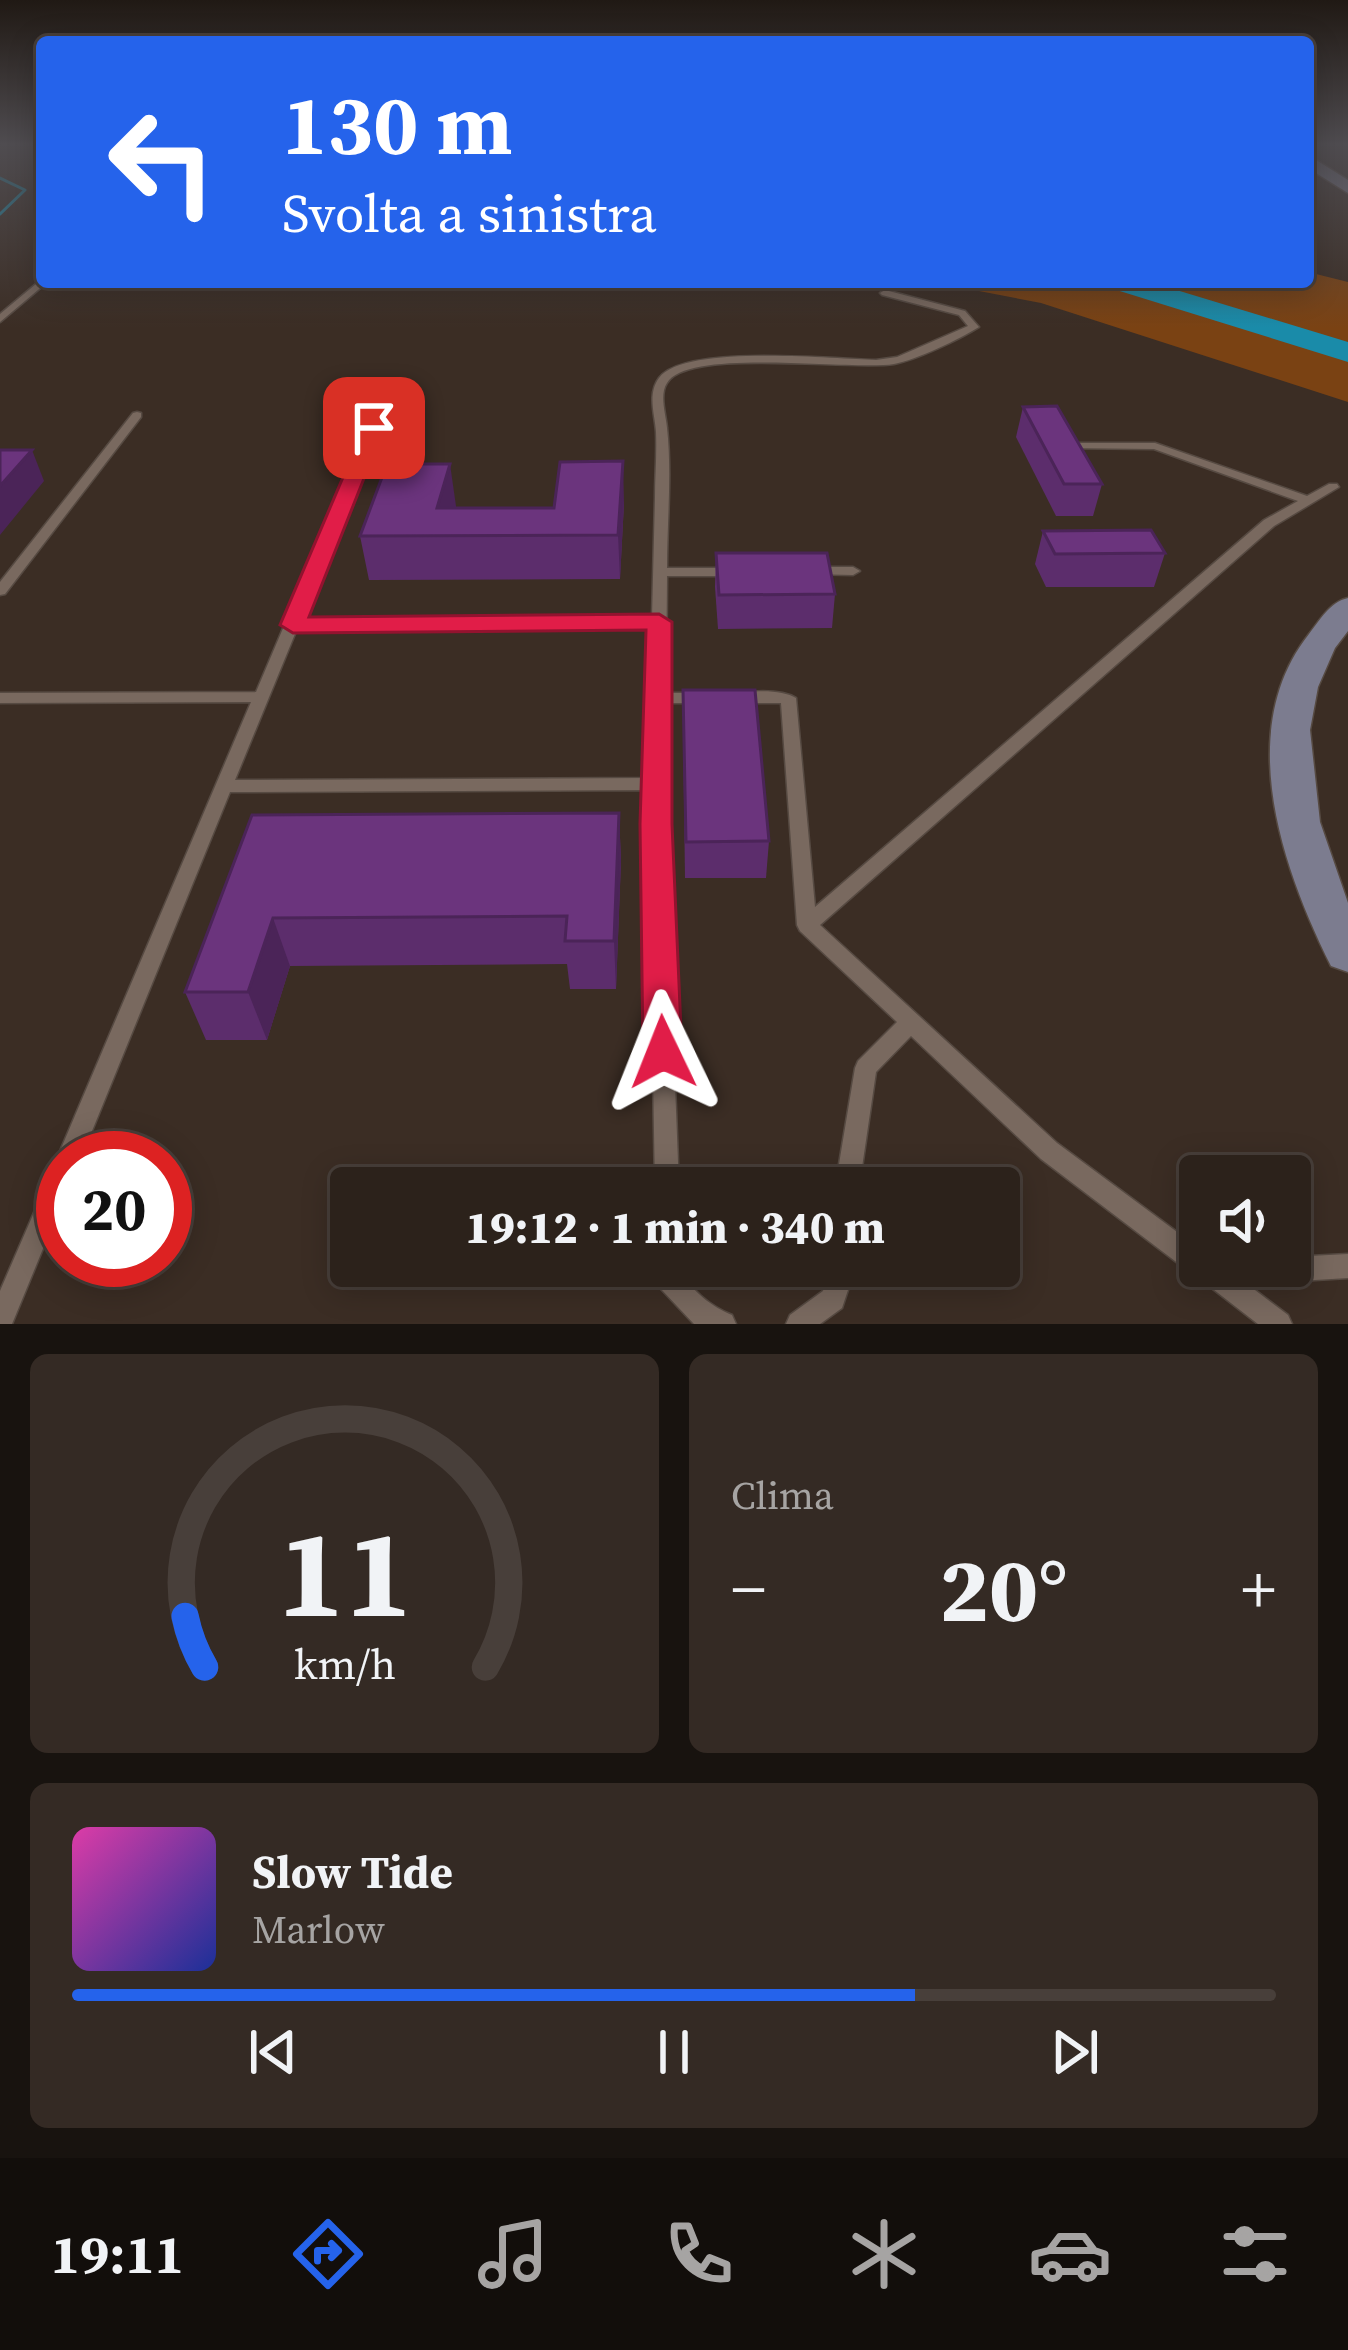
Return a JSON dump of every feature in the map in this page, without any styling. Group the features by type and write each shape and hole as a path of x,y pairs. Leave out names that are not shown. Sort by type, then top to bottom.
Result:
{"street":[{"path":"1348,608 1335,620 1294,696 1288,749 1297,818 1310,865 1348,952"}],"lane":[{"path":"0,319 36,287"},
{"path":"666,1167 656,784 662,431 658,390 667,374 696,362 876,363 899,360 974,327 962,314 884,293"},
{"path":"80,1131 390,388"},
{"path":"0,591 137,415"},
{"path":"1068,446 1155,446 1309,501"},
{"path":"807,925 1269,523 1334,487"},
{"path":"789,572 853,571"},
{"path":"660,572 746,572"},
{"path":"293,625 659,622"},
{"path":"0,698 263,697"},
{"path":"658,698 788,698 807,925 1049,1151 1179,1252"},
{"path":"226,786 656,784"},
{"path":"850,1167 866,1069 911,1022"},
{"path":"0,1321 36,1236"},
{"path":"1311,1269 1348,1267"},
{"path":"676,1287 706,1318 723,1324"},
{"path":"799,1324 833,1299 837,1287"},
{"path":"1226,1287 1279,1324"}],"shaded area":[{"path":"1314,274 1348,282 1348,402 1041,303 963,288 1314,288"}],"building":[{"path":"1057,406 1102,484 1064,484 1023,407"},
{"path":"0,450 32,450 0,486"},
{"path":"623,461 618,535 360,536 387,464 450,464 437,508 554,508 560,462"},
{"path":"1151,530 1165,553 1055,554 1043,531"},
{"path":"716,553 827,553 835,594 719,595"},
{"path":"683,690 755,690 769,841 686,842"},
{"path":"619,813 614,941 565,941 567,916 273,918 248,992 185,992 252,815"}],"waterway":[{"path":"0,214 10,205"},
{"path":"1140,288 1348,352"}],"route":[{"path":"374,428 293,625 659,622 656,824 663,1052"}]}
